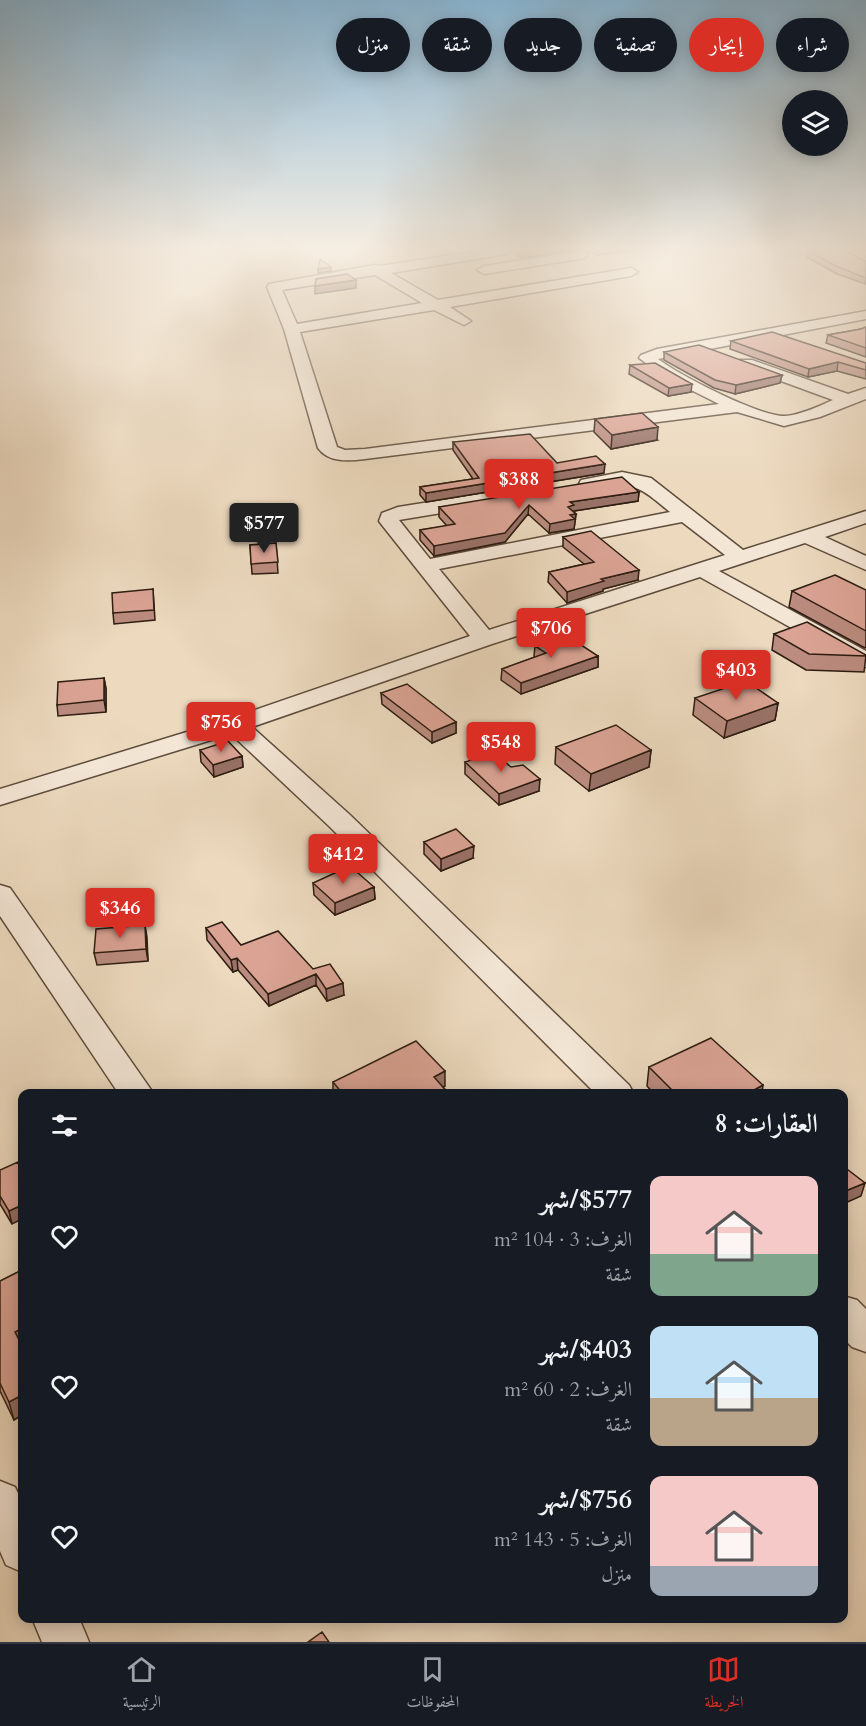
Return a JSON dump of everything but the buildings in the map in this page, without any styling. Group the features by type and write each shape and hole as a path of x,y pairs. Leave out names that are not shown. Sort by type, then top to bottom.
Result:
{"street":[{"path":"306,327 292,329 327,448 332,453 340,455 365,454 738,407"},
{"path":"802,327 657,354 647,358 652,363 738,407 766,418 785,421 866,393"},
{"path":"774,332 805,343"},
{"path":"700,346 846,399"},
{"path":"484,639 389,521 391,515 622,478 633,479 649,485 740,557"},
{"path":"425,566 686,515"},
{"path":"0,797 235,725 484,639 866,517"},
{"path":"807,536 866,564"},
{"path":"701,569 866,660"},
{"path":"235,725 339,820 612,1089"},
{"path":"0,894 134,1089"},
{"path":"848,1317 866,1335"},
{"path":"0,1502 18,1541"},
{"path":"57,1623 66,1642"}]}
